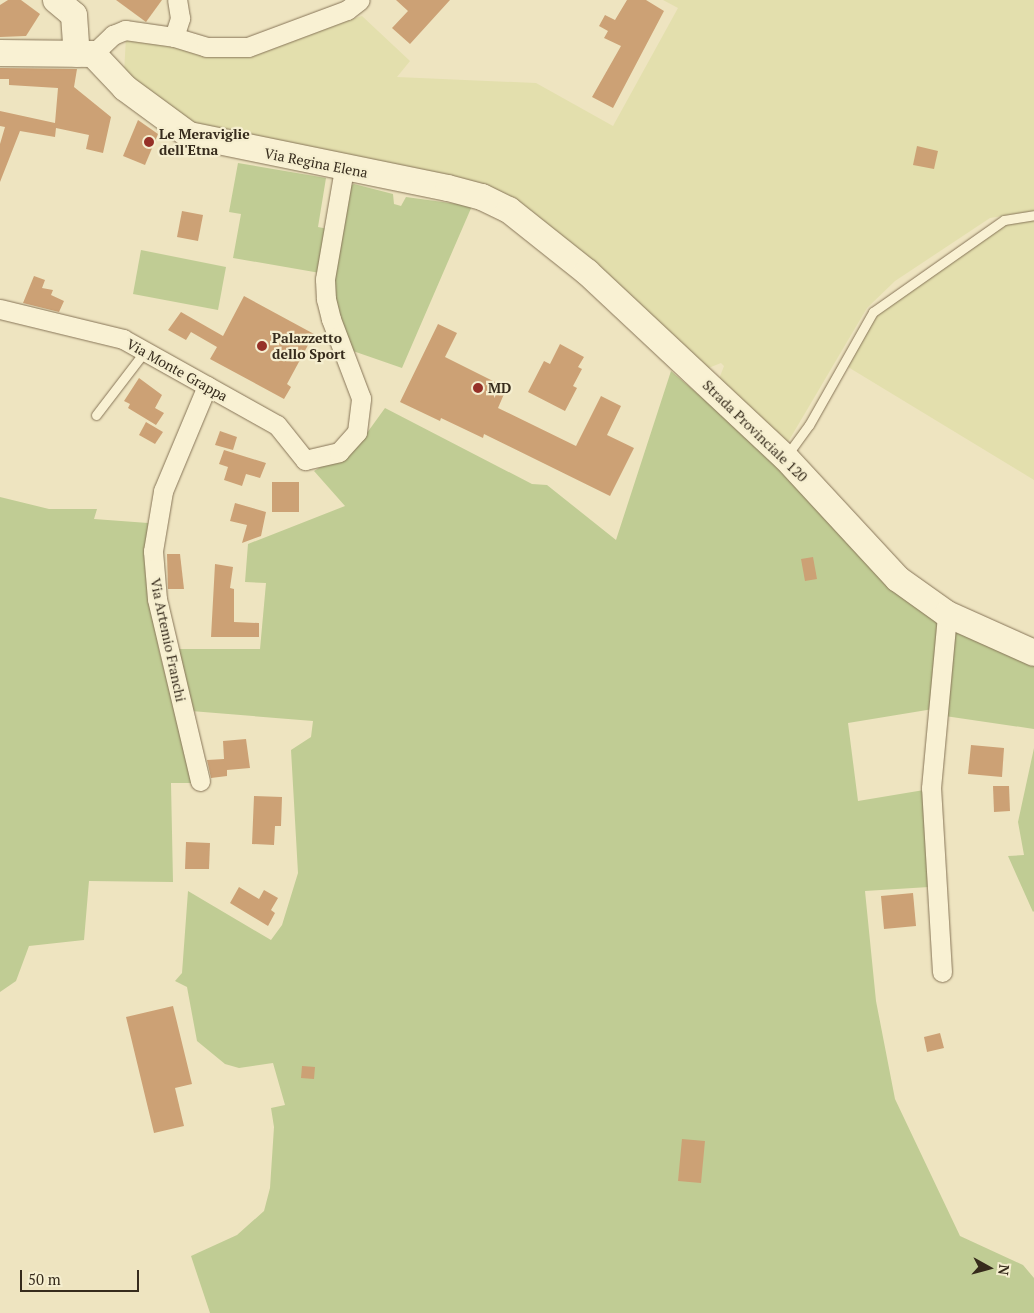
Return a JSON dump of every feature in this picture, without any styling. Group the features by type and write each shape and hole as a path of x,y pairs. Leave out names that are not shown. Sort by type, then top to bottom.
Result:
{"street":[{"path":"56,0 74,15 85,54"},
{"path":"174,37 180,18 177,0"},
{"path":"0,54 85,54 113,34 125,30 174,37 206,47 248,47 347,10 360,0"},
{"name":"Via Regina Elena","path":"85,54 125,88 189,134 344,169 482,197 534,227"},
{"name":"Via Monte Grappa","path":"0,309 123,339 277,425 305,460 339,452 357,432 361,398 331,319 326,299 325,279 344,169"},
{"name":"Strada Provinciale 120","path":"534,227 587,272 785,458 898,579 947,614 1034,653"},
{"name":"Via Artemio Franchi","path":"200,782 157,599 153,551 163,491 207,386"},
{"path":"942,972 931,788 947,614"}],"lane":[{"path":"785,458 809,425 873,312 1004,220 1034,216"},
{"path":"96,415 145,351"}],"shaded area":[{"path":"663,0 1034,0 1034,211 990,218 895,281 867,308 788,442 719,379 724,366 721,363 706,369 539,218 201,127 171,111 124,73 126,37 259,48 362,16 410,61 397,77 536,83 613,126 678,8"},
{"path":"1034,220 1034,480 848,367 873,318 994,231 1007,224"}],"green space":[{"path":"238,163 326,178 318,227 328,229 320,273 233,258 241,214 229,212"},
{"path":"354,184 393,194 394,204 401,206 406,197 472,206 402,368 353,351 330,291 347,187"},
{"path":"141,250 226,267 218,310 133,294"},
{"path":"671,371 788,471 940,620 933,709 848,723 858,801 924,790 929,887 865,891 876,1001 895,1099 960,1236 1023,1265 1034,1278 1034,1313 210,1313 191,1256 237,1235 264,1211 270,1188 274,1127 271,1108 285,1105 273,1063 239,1068 225,1064 197,1041 187,987 175,981 182,973 188,891 271,940 282,925 298,873 291,750 311,737 313,721 191,711 176,649 260,649 266,583 245,582 248,544 345,506 314,471 359,444 385,408 532,484 547,485 616,540"},
{"path":"0,497 49,509 97,509 94,519 148,523 146,571 159,650 193,783 171,783 173,882 89,881 84,940 29,946 16,981 0,992"},
{"path":"951,626 1034,663 1034,729 945,716"},
{"path":"1034,748 1033,912 1008,856 1024,855 1018,822"}],"building":[{"path":"8,0 21,0 40,14 26,36 0,37 0,5"},
{"path":"116,0 162,0 146,22"},
{"path":"396,0 450,0 410,44 392,28 408,11"},
{"path":"627,0 646,0 664,11 613,108 592,97 621,46 604,38 608,31 599,26 605,15 615,20"},
{"path":"0,68 77,69 74,87 111,117 103,153 86,149 89,135 56,128 55,137 20,131 0,182 0,144 5,127 0,126 0,111 55,123 58,88 9,85 9,79 0,79"},
{"path":"138,120 158,134 145,165 123,156"},
{"path":"917,146 938,151 934,169 913,165"},
{"path":"182,211 203,215 198,241 177,237"},
{"path":"34,276 45,280 42,288 53,290 51,295 64,301 59,312 23,303"},
{"name":"Palazzetto dello Sport","path":"244,296 314,334 287,384 291,387 284,399 210,359 217,347 191,332 186,340 168,330 181,312 223,336"},
{"path":"438,324 457,333 445,357 499,384 496,390 504,394 498,408 576,446 601,396 621,406 607,435 634,448 610,496 484,434 483,438 441,418 440,421 400,402"},
{"path":"560,344 584,357 578,367 582,369 573,386 577,388 565,411 528,392 544,361 550,364"},
{"path":"139,378 162,395 155,408 164,413 156,425 128,408 130,404 124,401"},
{"path":"146,422 163,432 155,444 139,435"},
{"path":"220,431 237,437 233,450 215,445"},
{"path":"224,450 266,463 260,478 246,474 242,486 224,480 228,467 219,464"},
{"path":"272,482 299,482 299,512 272,512"},
{"path":"235,503 266,512 261,536 242,543 247,525 230,521"},
{"path":"167,554 180,554 184,589 168,589"},
{"path":"813,557 817,579 805,581 801,559"},
{"path":"215,564 233,567 230,588 234,589 234,622 259,623 259,637 211,637"},
{"path":"246,739 250,768 227,770 227,776 211,778 207,760 224,759 223,741"},
{"path":"971,745 1004,748 1002,777 968,774"},
{"path":"993,786 1009,786 1010,811 994,812"},
{"path":"254,796 282,797 281,826 275,826 274,845 252,844"},
{"path":"186,842 210,843 209,869 185,869"},
{"path":"239,887 259,899 264,890 278,898 271,910 275,913 268,926 230,903"},
{"path":"913,893 916,926 884,929 881,896"},
{"path":"173,1006 192,1084 175,1088 184,1126 154,1133 126,1017"},
{"path":"940,1033 944,1048 927,1052 924,1037"},
{"path":"302,1066 315,1067 314,1079 301,1078"},
{"path":"682,1139 705,1141 701,1183 678,1181"}],"place":[{"name":"Le Meraviglie dell'Etna","path":"149,142"},
{"name":"Palazzetto dello Sport","path":"262,346"},
{"name":"MD","path":"478,388"}]}
